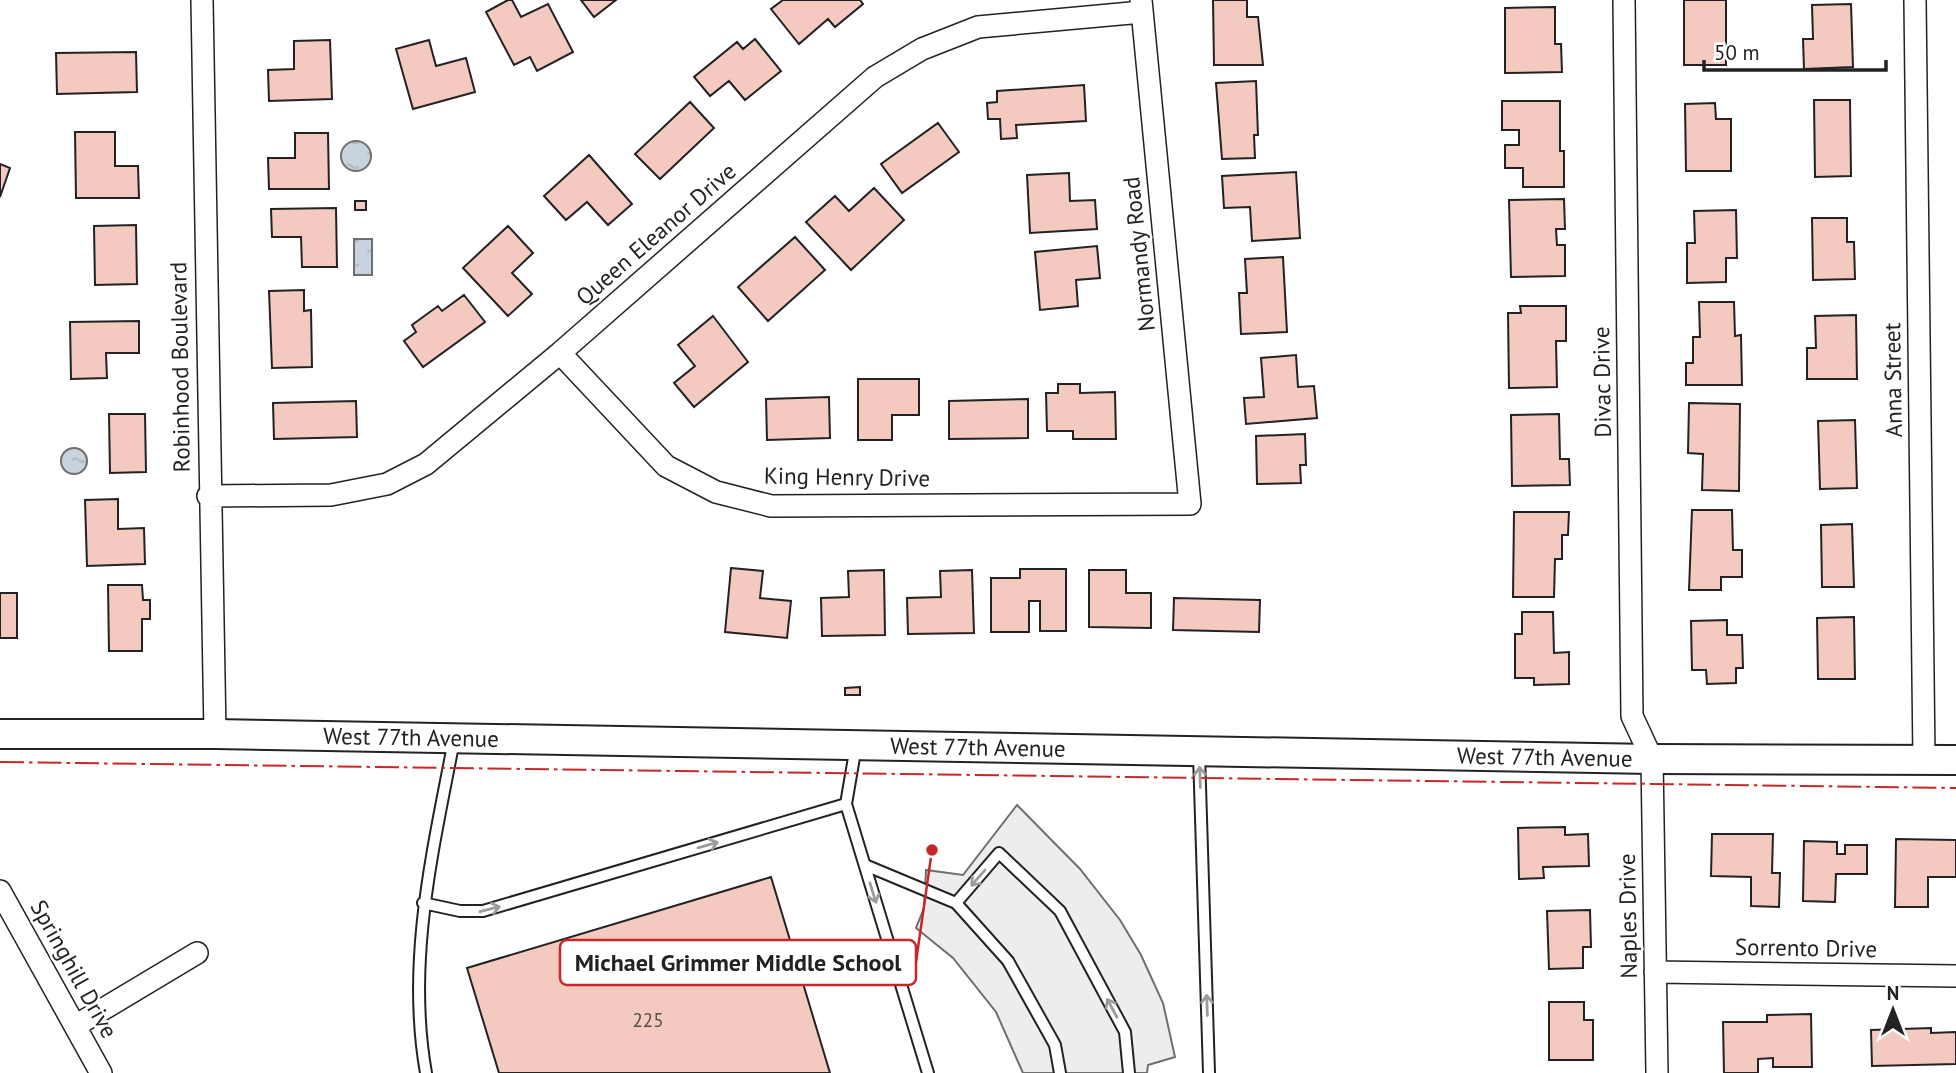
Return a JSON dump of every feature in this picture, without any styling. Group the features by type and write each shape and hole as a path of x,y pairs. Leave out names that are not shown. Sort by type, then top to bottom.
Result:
{"street":[{"name":"Robinhood Boulevard","path":"202,0 208,496 215,734"},
{"name":"Divac Drive","path":"1623,0 1632,716 1652,759"},
{"name":"Anna Street","path":"1915,0 1924,759"},
{"name":"Queen Eleanor Drive","path":"208,496 331,495 387,484 426,464 560,353 875,77 922,49 978,27 1141,6"},
{"name":"Normandy Road","path":"1141,6 1190,503"},
{"name":"King Henry Drive","path":"560,353 666,466 716,492 771,506 1190,503"},
{"name":"West 77th Avenue","path":"0,734 215,734 1652,759 1956,760"},
{"name":"Naples Drive","path":"1652,759 1657,1073"},
{"name":"Springhill Drive","path":"0,891 102,1073"},
{"path":"75,1026 197,953"},
{"name":"Sorrento Drive","path":"1655,972 1956,976"}],"lane":[{"path":"426,1073 419,1031 423,903 454,738"},
{"path":"856,745 846,804 928,1073"},
{"path":"1199,751 1209,1073"},
{"path":"423,903 460,911 483,911 846,804"},
{"path":"956,903 999,853 1060,911 1125,1032 1129,1073"},
{"path":"865,865 956,903 1008,961 1055,1045 1060,1073"}],"shaded area":[{"path":"1017,805 1080,869 1120,920 1141,955 1163,1003 1175,1057 1148,1065 1147,1073 1023,1073 996,1012 953,958 916,928 924,908 926,870 963,875"}],"water":[{"path":"356,141 362,142 370,150 370,162 362,170 356,171 350,170 342,162 341,156 342,150 350,142"},
{"path":"354,239 372,239 372,275 354,275"},
{"path":"74,448 83,452 87,461 83,470 74,474 65,470 61,461 65,452"}],"building":[{"path":"512,0 521,17 548,4 573,52 537,71 530,57 514,65 486,12"},
{"path":"581,0 616,0 594,17"},
{"path":"783,0 860,0 863,4 835,27 828,19 799,44 771,9"},
{"path":"1213,0 1247,0 1247,17 1258,17 1263,65 1214,65"},
{"path":"1684,0 1726,0 1726,65 1684,65"},
{"path":"1851,4 1853,67 1804,69 1803,39 1813,39 1812,5"},
{"path":"1555,7 1555,44 1561,44 1562,72 1505,73 1505,8"},
{"path":"755,39 781,71 745,100 729,81 710,96 694,77 737,42 743,49"},
{"path":"330,40 332,99 269,101 268,70 294,69 294,41"},
{"path":"429,40 436,66 466,58 475,92 413,109 396,49"},
{"path":"136,52 137,92 57,94 56,53"},
{"path":"1256,81 1258,135 1254,135 1255,158 1222,159 1216,83"},
{"path":"1084,85 1086,121 1016,125 1017,138 1001,139 1000,119 988,119 987,103 997,102 997,91"},
{"path":"1814,100 1850,100 1851,176 1815,177"},
{"path":"1502,101 1560,101 1560,151 1564,151 1564,187 1523,187 1523,168 1505,168 1505,145 1519,145 1519,130 1502,130"},
{"path":"690,102 714,128 660,179 635,154"},
{"path":"1715,103 1716,119 1731,119 1731,171 1686,171 1685,104"},
{"path":"938,123 959,152 902,193 881,164"},
{"path":"75,132 115,132 115,166 138,166 139,198 76,198"},
{"path":"295,133 328,133 329,189 269,189 268,158 295,158"},
{"path":"589,155 632,204 608,225 587,202 566,220 544,196"},
{"path":"0,164 10,168 0,197"},
{"path":"1296,172 1300,238 1252,241 1250,207 1224,208 1222,176"},
{"path":"1069,173 1070,201 1095,200 1097,229 1030,233 1027,175"},
{"path":"874,188 904,220 851,270 806,222 835,196 849,211"},
{"path":"1564,199 1565,229 1556,229 1557,245 1565,245 1565,276 1511,277 1509,200"},
{"path":"355,201 366,201 366,210 355,210"},
{"path":"336,208 337,267 302,267 301,237 272,237 271,209"},
{"path":"1736,210 1737,258 1726,258 1726,282 1687,283 1687,243 1695,243 1694,211"},
{"path":"1812,218 1847,218 1847,242 1854,242 1855,279 1813,280"},
{"path":"136,225 137,284 95,285 94,226"},
{"path":"508,226 533,253 512,273 532,294 508,316 463,268"},
{"path":"795,237 825,270 768,321 738,287"},
{"path":"1097,246 1100,278 1076,280 1078,306 1040,310 1035,252"},
{"path":"1283,257 1287,332 1241,334 1239,293 1247,293 1245,259"},
{"path":"304,290 304,311 311,310 312,367 272,368 269,291"},
{"path":"464,295 485,322 423,367 404,341 416,332 412,325 438,306 442,311"},
{"path":"1699,302 1734,302 1735,336 1741,335 1742,385 1686,385 1686,363 1693,363 1693,337 1700,337"},
{"path":"1520,306 1566,306 1566,341 1556,341 1557,387 1509,388 1508,313 1521,313"},
{"path":"1856,315 1857,379 1807,379 1807,348 1816,348 1815,316"},
{"path":"713,316 748,362 694,407 674,383 695,366 678,345"},
{"path":"139,321 139,353 106,353 107,378 71,379 70,322"},
{"path":"1296,355 1298,387 1314,386 1317,418 1246,424 1244,398 1264,397 1261,358"},
{"path":"858,379 919,379 919,415 892,415 892,440 858,440"},
{"path":"1058,384 1080,384 1080,393 1115,392 1116,439 1073,439 1073,431 1047,431 1046,393 1058,393"},
{"path":"829,397 830,438 767,440 766,399"},
{"path":"1028,399 1028,438 949,439 949,401"},
{"path":"356,401 357,437 274,439 273,403"},
{"path":"1689,403 1740,404 1739,491 1702,490 1703,454 1688,453"},
{"path":"109,414 145,414 146,472 110,473"},
{"path":"1559,414 1560,459 1569,459 1570,485 1512,486 1511,415"},
{"path":"1855,420 1857,488 1820,489 1818,421"},
{"path":"1305,434 1306,465 1300,465 1301,483 1257,484 1256,436"},
{"path":"118,499 118,529 144,528 145,564 87,566 85,500"},
{"path":"1692,510 1732,510 1733,550 1742,550 1742,577 1721,577 1721,590 1689,590"},
{"path":"1514,512 1569,512 1568,535 1562,535 1562,559 1555,559 1554,597 1513,597"},
{"path":"1852,524 1854,587 1822,587 1821,525"},
{"path":"731,568 763,571 760,598 791,601 787,638 725,632"},
{"path":"1020,569 1066,569 1066,631 1040,631 1040,601 1029,601 1029,632 991,632 991,578 1020,578"},
{"path":"884,570 885,635 822,636 821,598 849,597 848,571"},
{"path":"972,570 974,633 908,634 907,598 941,597 940,571"},
{"path":"1089,570 1126,570 1126,593 1151,593 1151,628 1089,627"},
{"path":"108,585 142,585 143,600 150,600 150,619 142,619 142,651 109,651"},
{"path":"0,593 17,593 17,638 0,638"},
{"path":"1174,598 1260,600 1259,632 1173,630"},
{"path":"1522,612 1553,612 1554,653 1569,652 1569,684 1534,685 1534,678 1515,678 1515,634 1522,634"},
{"path":"1854,617 1855,679 1818,679 1817,618"},
{"path":"1727,620 1727,635 1742,635 1743,668 1736,668 1736,683 1707,684 1706,670 1692,670 1691,621"},
{"path":"860,687 860,695 845,695 845,688"},
{"path":"1565,827 1565,835 1588,834 1589,866 1543,867 1544,878 1519,879 1518,828"},
{"path":"1712,834 1773,834 1772,873 1780,873 1779,907 1751,906 1751,877 1711,876"},
{"path":"1896,839 1956,840 1956,877 1928,877 1928,907 1895,907"},
{"path":"1804,841 1837,842 1837,854 1845,854 1845,845 1867,845 1867,874 1836,874 1835,902 1803,901"},
{"path":"771,877 830,1073 499,1073 467,968"},
{"path":"1590,910 1591,947 1583,947 1583,968 1549,969 1547,911"},
{"path":"1549,1002 1584,1002 1584,1020 1593,1020 1593,1060 1549,1060"},
{"path":"1811,1014 1812,1067 1773,1067 1773,1058 1758,1059 1758,1073 1724,1073 1723,1022 1767,1022 1767,1015"},
{"path":"1931,1028 1931,1033 1956,1032 1956,1064 1872,1066 1871,1030"}],"power":[{"path":"0,762 1956,788"}],"place":[{"name":"Michael Grimmer Middle School","path":"932,850"}]}
